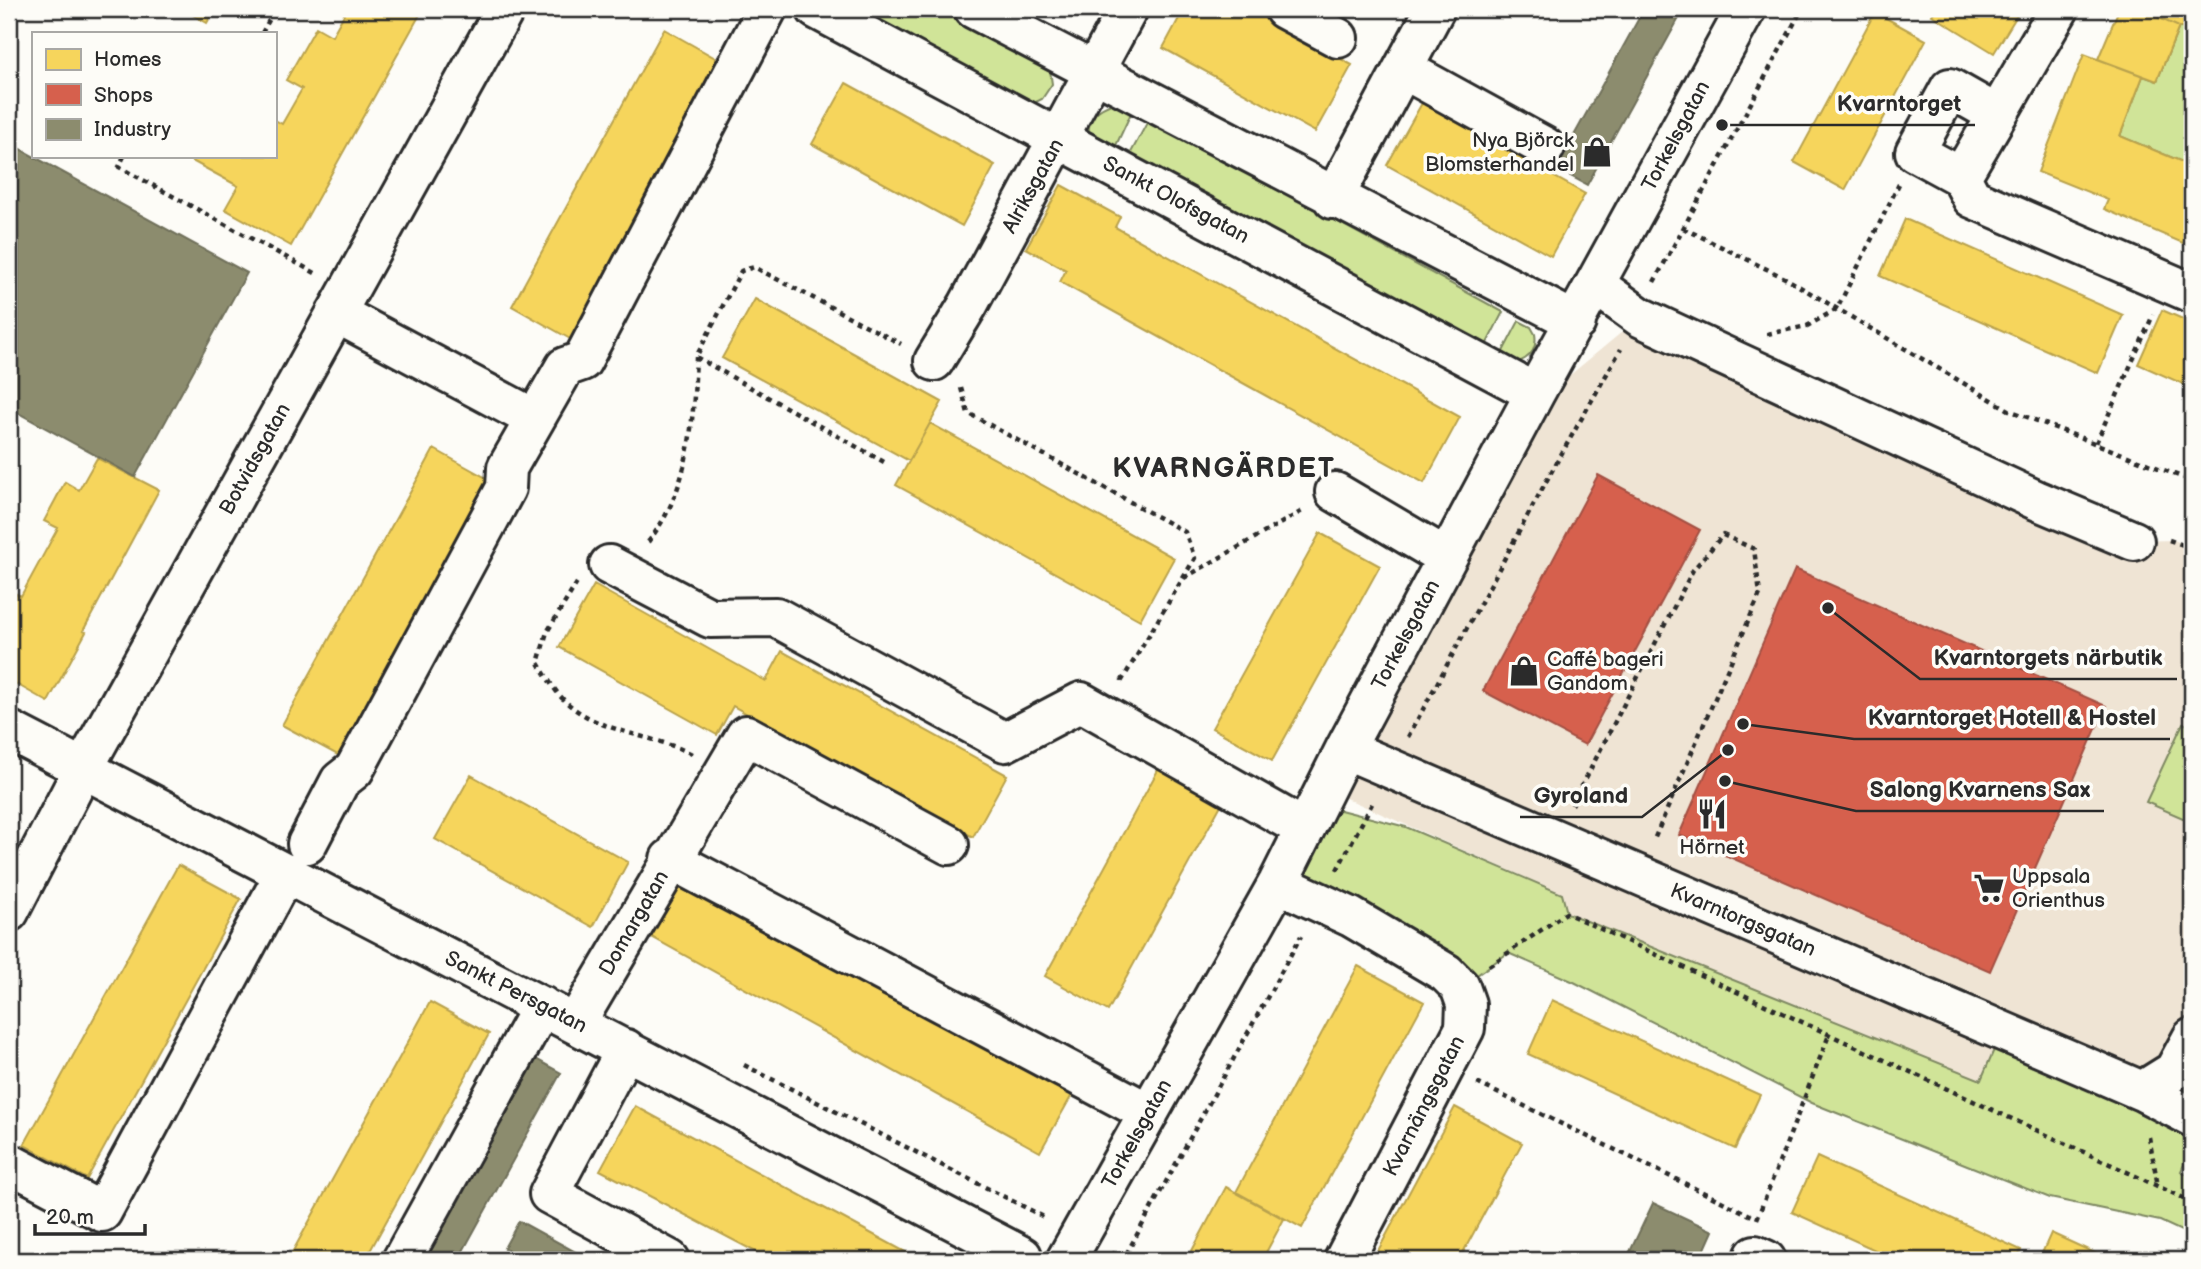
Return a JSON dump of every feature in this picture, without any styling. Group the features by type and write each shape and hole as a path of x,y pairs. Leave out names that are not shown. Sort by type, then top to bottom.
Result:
{"street":[{"name":"Botvidsgatan","path":"9,912 83,769 505,9"},
{"path":"9,1163 102,1212 340,781 354,770 500,500 506,488 508,468 535,419 565,367 582,360 767,9"},
{"name":"Sankt Olofsgatan","path":"816,9 1535,393"},
{"path":"974,9 1334,199 1576,322"},
{"name":"Alriksgatan","path":"934,361 968,305 1128,9"},
{"path":"1284,9 1338,38"},
{"path":"1334,199 1434,9"},
{"name":"Torkelsgatan","path":"1066,1260 1278,883 1345,749 1535,393 1746,9"},
{"path":"1961,177 2059,9"},
{"path":"1403,69 1545,147"},
{"path":"1996,114 1950,88 1915,152 1961,177 1972,198 2180,288"},
{"path":"1595,285 1640,317 2036,500 2134,541"},
{"path":"343,302 535,419"},
{"path":"1335,492 1447,558"},
{"path":"616,568 710,618 776,617 1005,742 1081,702 1305,830"},
{"name":"Sankt Persgatan","path":"9,730 83,769 296,859 542,1006 1023,1255"},
{"name":"Domargatan","path":"576,1023 670,859 746,735 949,845"},
{"name":"Kvarntorgsgatan","path":"1345,749 2142,1091 2192,1116"},
{"path":"670,859 1149,1113"},
{"path":"1278,883 1319,902 1447,973 1460,987"},
{"name":"Kvarnängsgatan","path":"1344,1260 1465,1028 1466,1004 1460,987"},
{"path":"402,1260 542,1006"},
{"path":"2142,1091 2174,1071 2192,1038"},
{"path":"626,1049 549,1194 670,1260"}],"path":[{"path":"263,32 275,9"},
{"path":"1124,1260 1554,467 1640,317 1649,291 1682,228 1802,9"},
{"path":"1837,309 1915,152"},
{"path":"123,158 118,167 343,302"},
{"path":"1682,228 1785,278 2009,410 2192,481"},
{"path":"724,770 677,746 604,727 563,699 538,663 547,632 582,574 616,568 651,538 680,486 693,431 696,357 741,271 754,268 957,373 968,413 1185,532 1195,558 1119,687"},
{"path":"2096,443 2180,288"},
{"path":"696,357 884,462"},
{"path":"1183,579 1335,492"},
{"path":"1554,839 1693,570 1723,535 1754,549 1760,594 1638,875"},
{"path":"1460,987 1566,913 2192,1202"},
{"path":"1444,1067 1758,1248 1829,1035"}],"shaded area":[{"path":"1640,317 2134,541 2174,540 2192,548 2192,1038 2158,1186 1566,913 1562,894 1341,796 1558,385"}],"green space":[{"path":"846,9 945,9 1041,61 1050,70 1052,84 1042,99 1032,104"},
{"path":"2179,27 2192,32 2192,166 2120,136 2143,76 2157,81"},
{"path":"1114,103 1132,111 1113,152 1089,133 1089,127 1095,114"},
{"path":"1149,119 1503,312 1481,355 1127,160"},
{"path":"1519,321 1531,327 1535,334 1534,349 1525,359 1519,361 1498,361"},
{"path":"2183,723 2192,727 2192,822 2146,802"},
{"path":"1317,804 1406,827 1562,894 1567,913 1981,1080 2002,1031 2192,1117 2192,1147 2181,1171 2192,1177 2192,1236 2160,1221 2050,1198 1812,1103 1574,982 1508,953 1460,987 1278,883"}],"building: Homes":[{"path":"182,9 215,9 207,23"},
{"path":"347,9 423,9 291,246 225,209 238,186 187,158 276,158 276,121 282,124 302,89 286,80 316,27 332,36"},
{"path":"1184,9 1250,9 1352,65 1315,132 1163,48"},
{"path":"1936,9 2021,9 1994,53 1932,15"},
{"path":"2119,9 2139,9 2179,27 2157,81 2098,59"},
{"path":"2139,9 2192,9 2192,32 2179,27"},
{"path":"1875,12 1926,40 1845,190 1794,162"},
{"path":"664,29 724,63 572,340 512,306"},
{"path":"2084,54 2143,76 2120,136 2192,166 2192,247 2104,209 2108,200 2038,172"},
{"path":"846,83 995,165 962,226 812,144"},
{"path":"1422,103 1585,194 1551,256 1387,165"},
{"path":"1061,185 1120,217 1115,227 1460,417 1424,483 1060,282 1066,270 1026,248"},
{"path":"1905,219 2123,315 2098,373 1880,276"},
{"path":"755,299 942,402 909,461 722,358"},
{"path":"2162,310 2192,323 2192,388 2138,364"},
{"path":"930,423 1174,558 1140,620 896,485"},
{"path":"434,449 497,484 345,759 282,725"},
{"path":"97,458 159,490 48,702 9,680 9,594 10,591 21,596 58,528 44,521 65,482 79,490"},
{"path":"1320,533 1380,566 1272,761 1212,728"},
{"path":"594,585 766,681 782,651 1007,775 973,837 733,706 717,735 559,647"},
{"path":"1164,759 1227,794 1108,1011 1045,976"},
{"path":"471,775 628,862 593,927 435,839"},
{"path":"178,865 241,899 87,1179 24,1145"},
{"path":"682,879 1072,1095 1040,1152 650,936"},
{"path":"1358,966 1424,1002 1302,1228 1236,1192"},
{"path":"1552,1000 1760,1095 1735,1149 1528,1054"},
{"path":"430,1002 489,1034 365,1260 288,1260"},
{"path":"635,1106 920,1260 771,1260 600,1170"},
{"path":"1455,1107 1522,1143 1459,1260 1373,1260"},
{"path":"1817,1157 2021,1250 2017,1260 1897,1260 1792,1212"},
{"path":"1226,1187 1284,1219 1262,1260 1187,1260"},
{"path":"2051,1233 2110,1260 2039,1260"}],"building: Shops":[{"path":"1598,475 1700,530 1585,745 1483,691"},
{"path":"1795,569 2106,706 1990,971 1679,835"}],"building: Industry":[{"path":"1644,9 1683,11 1587,185 1556,168"},
{"path":"9,143 32,158 36,158 247,273 135,477 9,408"},
{"path":"536,1059 561,1073 458,1260 425,1260"},
{"path":"1653,1203 1713,1231 1700,1260 1626,1260"},
{"path":"519,1221 590,1260 526,1260 504,1248"}],"place":[{"name":"Kvarntorget","path":"1722,125"},
{"name":"Nya Björck Blomsterhandel","path":"1597,152"},
{"name":"Kvarntorgets närbutik","path":"1828,608"},
{"name":"Caffé bageri Gandom","path":"1524,671"},
{"name":"Kvarntorget Hotell & Hostel","path":"1743,724"},
{"name":"Gyroland","path":"1728,750"},
{"name":"Salong Kvarnens Sax","path":"1725,781"},
{"name":"Hörnet","path":"1712,814"},
{"name":"Uppsala Orienthus","path":"1989,888"}],"district":[{"name":"KVARNGÄRDET","path":"1224,468"}]}
